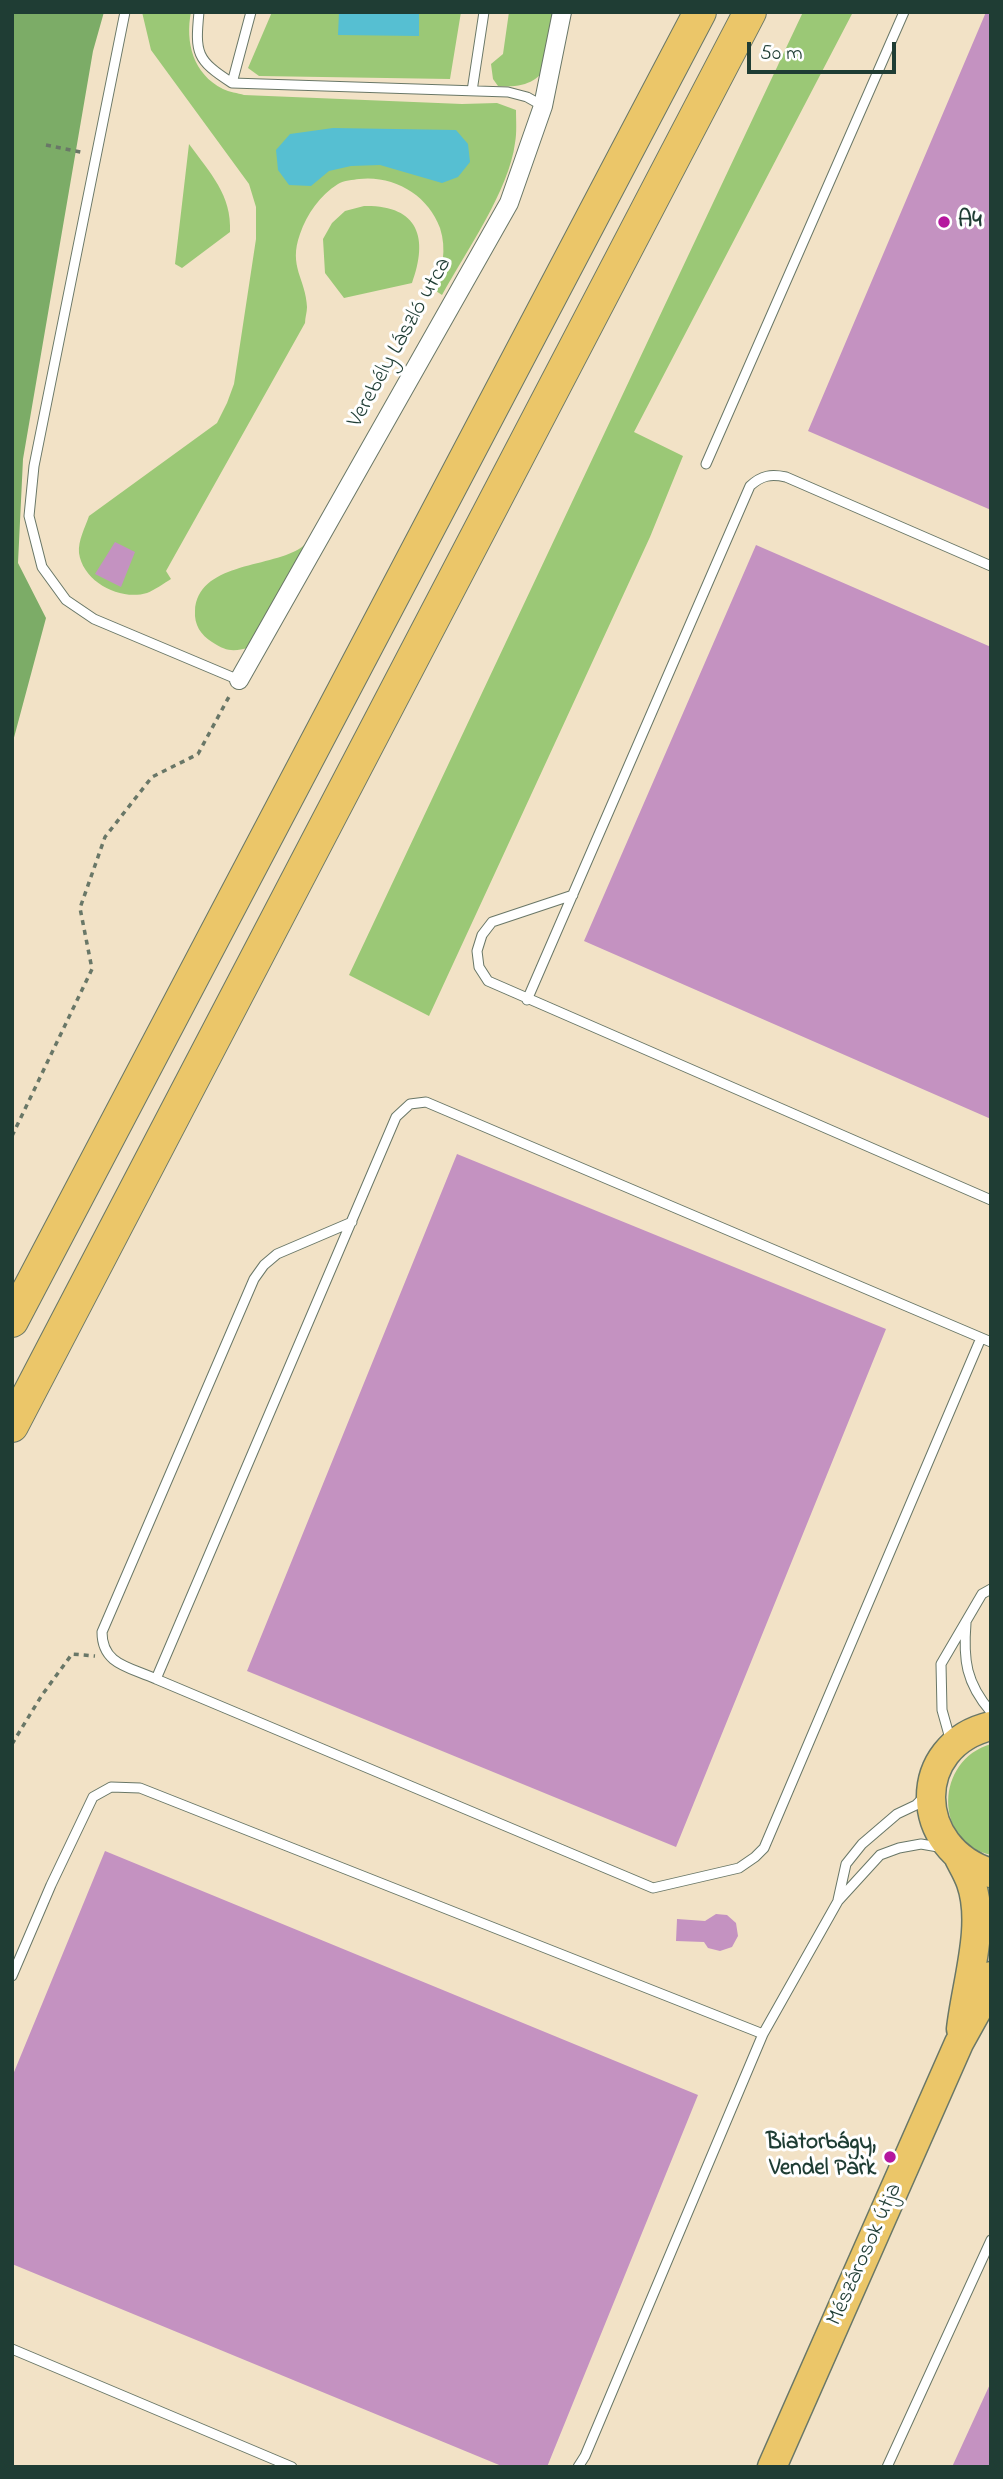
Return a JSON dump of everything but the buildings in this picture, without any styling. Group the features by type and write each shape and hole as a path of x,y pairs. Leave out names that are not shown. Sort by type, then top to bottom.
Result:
{"highway":[{"path":"625,155 654,63 677,12"},
{"path":"12,1321 700,12"},
{"path":"12,1426 750,12"}],"main road":[{"name":"Mészárosok útja","path":"959,2043 965,1994 975,1949 977,1907 971,1883 934,1821 932,1789 935,1773 953,1747 975,1731 991,1726"},
{"path":"954,1853 975,1868 991,1873"},
{"name":"Mészárosok útja","path":"772,2467 959,2043 984,1998 991,1976"}],"street":[{"name":"Verebély László utca","path":"239,680 509,203 543,106 562,12"}],"lane":[{"path":"125,12 34,466 29,516 42,567 66,600 94,619 239,680"},
{"path":"200,12 196,40 200,57 232,83 508,92 527,97 543,106"},
{"path":"232,83 251,12"},
{"path":"472,91 484,12"},
{"path":"706,464 904,12"},
{"path":"527,1000 750,486 760,477 773,474 786,477 991,566"},
{"path":"573,895 492,922 482,935 477,951 479,967 488,981 991,1200"},
{"path":"156,1679 352,1222 396,1117 410,1104 426,1102 986,1340 764,1848 739,1868 664,1888 653,1888 156,1679 110,1658 102,1646 102,1632 254,1279 276,1254 352,1222"},
{"path":"953,1747 942,1710 941,1664 982,1594 991,1589"},
{"path":"967,1620 965,1666 991,1712"},
{"path":"12,1976 93,1797 111,1787 141,1788 763,2034"},
{"path":"838,1901 846,1864 862,1844 897,1814 916,1805 932,1789"},
{"path":"578,2467 585,2456 763,2034 838,1901 880,1855 921,1844 954,1853"},
{"path":"887,2467 991,2240"},
{"path":"12,2349 292,2467"}],"path":[{"path":"46,145 97,155"},
{"path":"12,1136 92,969 80,908 105,837 152,777 198,754 239,680"},
{"path":"12,1744 42,1695 72,1654 110,1658"}],"green space":[{"path":"12,12 104,12 93,51 23,459 18,563 46,618 12,745"},
{"path":"142,12 191,12 189,35 198,66 213,83 228,91 244,95 462,104 497,103 516,110 516,139 511,162 495,201 442,295 436,291 443,260 442,236 435,216 418,197 397,184 372,179 340,183 320,199 306,219 297,245 297,264 306,297 305,323 166,571 171,579 150,592 136,595 115,592 95,581 82,563 79,553 82,534 89,516 217,423 234,384 256,239 256,207 249,184 151,50"},
{"path":"272,12 461,12 450,79 259,76 248,68"},
{"path":"509,12 563,12 552,55 539,76 516,86 498,86 493,79 491,64 503,54"},
{"path":"803,12 853,12 634,432 683,456 650,537 429,1016 349,975"},
{"path":"189,144 218,185 227,207 230,232 182,268 175,264"},
{"path":"364,206 397,211 415,227 419,238 417,266 412,283 344,298 325,273 323,239 332,223 345,211"},
{"path":"318,530 252,647 227,649 205,636 197,625 195,611 199,595 208,584 236,569 299,549"},
{"path":"991,1744 991,1855 972,1847 959,1834 951,1818 948,1801 951,1783 959,1766 973,1753"}],"water":[{"path":"339,12 419,13 419,36 338,35"},
{"path":"333,128 456,130 468,144 470,162 458,177 442,183 380,165 351,166 329,171 311,186 289,185 278,170 276,150 290,134"}],"place":[{"name":"A4","path":"944,222"},
{"name":"Biatorbágy, Vendel Park","path":"890,2157"}]}
